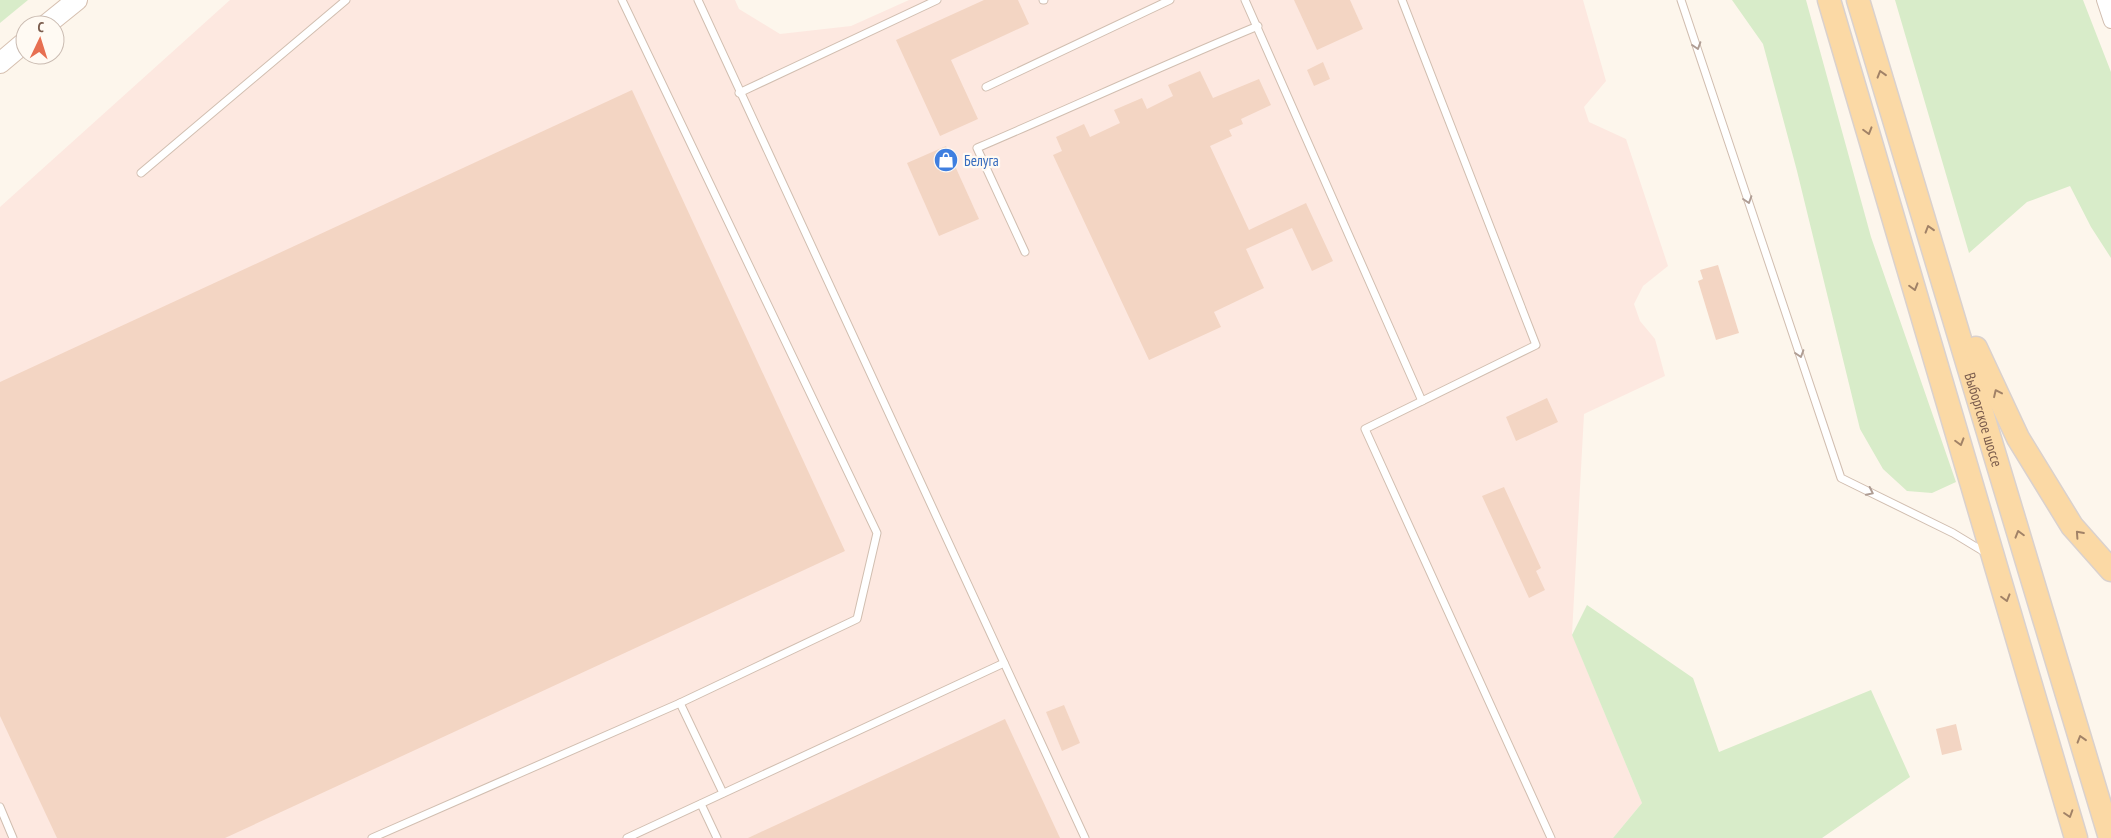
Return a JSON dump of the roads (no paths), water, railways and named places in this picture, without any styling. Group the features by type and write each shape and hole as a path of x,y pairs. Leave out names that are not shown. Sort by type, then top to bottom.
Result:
{"main road":[{"path":"58,15 77,0"},
{"name":"Выборгское шоссе","path":"1829,0 2076,838"},
{"name":"Выборгское шоссе","path":"1858,0 1948,293 2110,838"},
{"path":"0,63 15,50"},
{"path":"1948,293 2018,438 2072,526 2111,570"}],"street":[{"path":"2104,0 2111,21"}],"lane":[{"path":"141,173 346,0"},
{"path":"372,838 680,703 857,619 877,532 622,0"},
{"path":"698,0 739,93 1084,838"},
{"path":"739,93 937,0"},
{"path":"986,87 1170,0"},
{"path":"1245,0 1422,401"},
{"path":"1402,0 1536,345 1365,429 1551,838"},
{"path":"1681,0 1841,478 1953,533 1994,558"},
{"path":"1025,252 978,148 1143,74 1258,26"},
{"path":"627,838 1004,663"},
{"path":"680,703 723,793"},
{"path":"701,804 717,838"},
{"path":"0,807 12,838"}],"place":[{"name":"Белуга","path":"946,160"}]}
